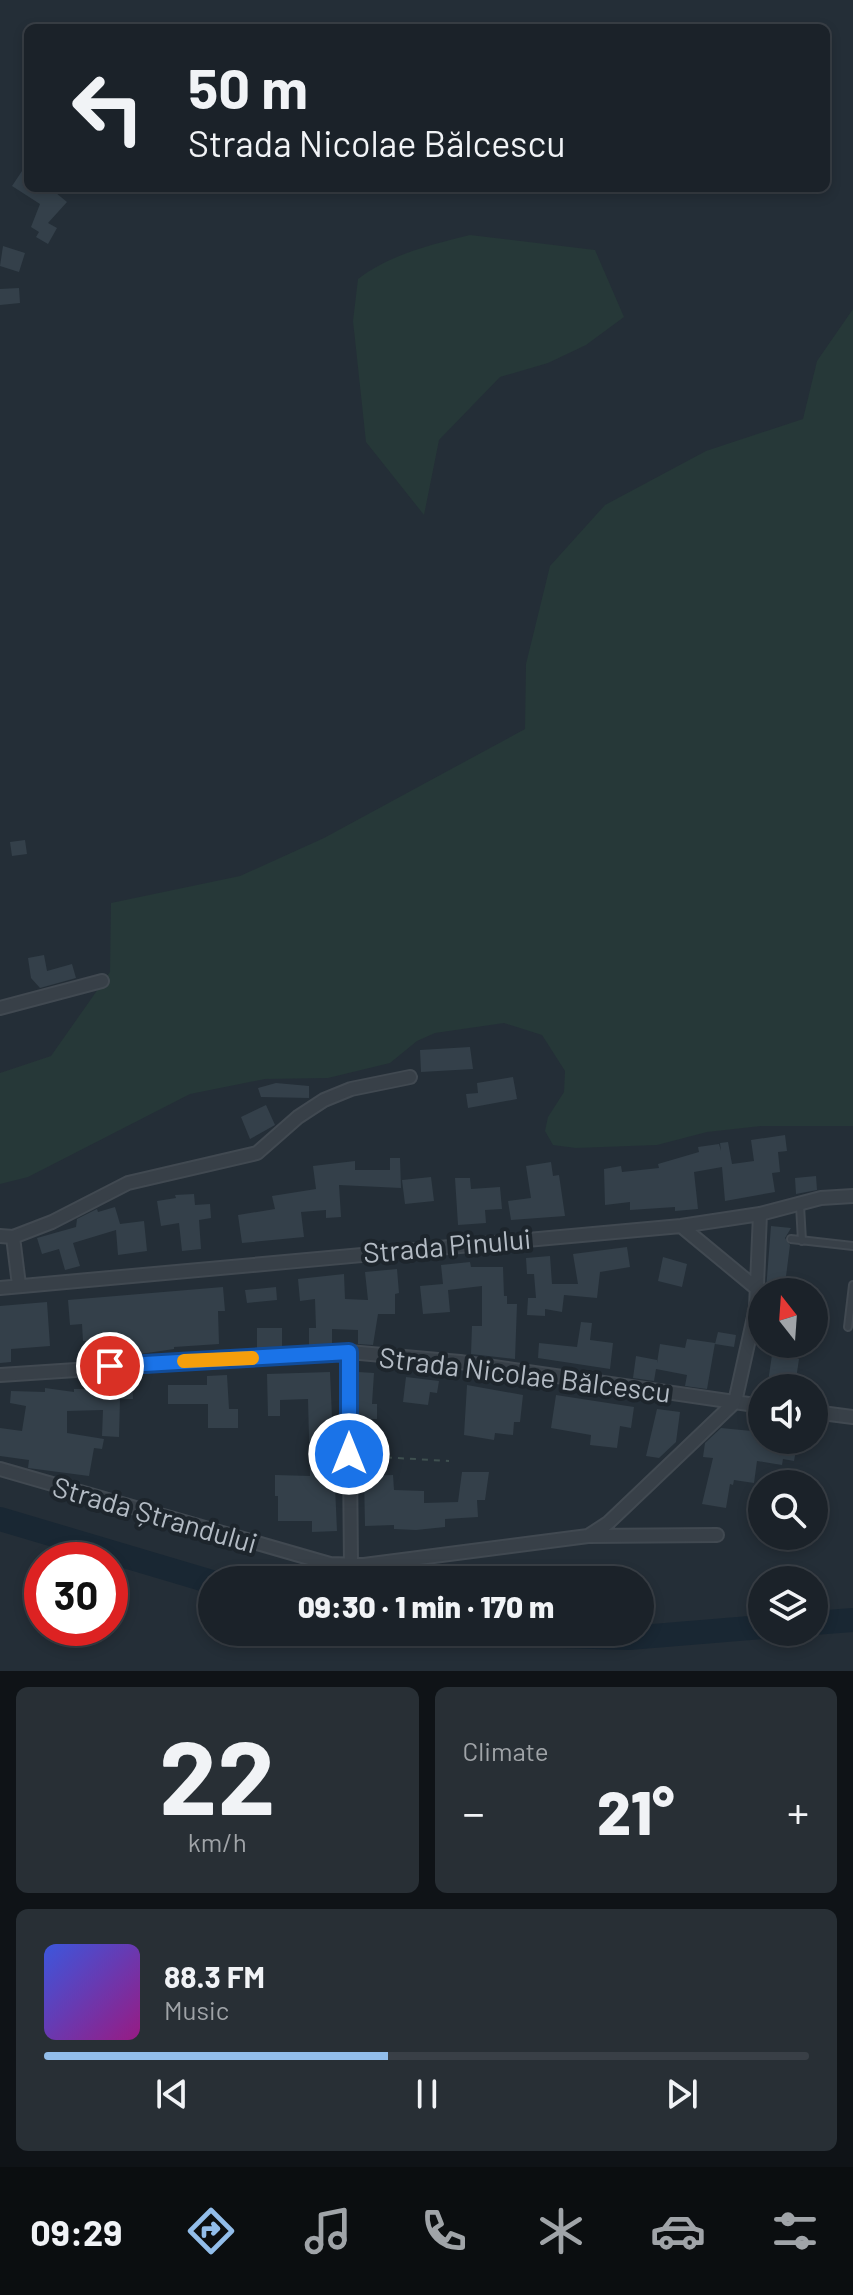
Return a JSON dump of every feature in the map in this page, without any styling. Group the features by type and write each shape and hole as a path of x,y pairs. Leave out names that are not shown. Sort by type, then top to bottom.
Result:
{"street":[{"path":"0,1008 102,981"},
{"path":"19,1285 6,1237 52,1222 128,1183 257,1153 298,1117 324,1100 351,1089 410,1077"},
{"name":"Strada Pinului","path":"0,1288 681,1226 760,1214 800,1202 853,1196"},
{"path":"757,1278 760,1214"},
{"path":"681,1226 748,1281"},
{"path":"588,1536 608,1523 735,1402 748,1344"},
{"path":"349,1352 351,1566"},
{"name":"Strada Nicolae Bălcescu","path":"0,1375 349,1352 460,1362 748,1404"},
{"path":"828,1414 853,1417"},
{"name":"Strada Ștrandului","path":"0,1469 287,1554 351,1566 588,1536 717,1535"}],"lane":[{"path":"800,1202 802,1241"},
{"path":"791,1239 853,1246"},
{"path":"848,1327 853,1285"}],"path":[{"path":"349,1454 449,1461"}],"shaded area":[{"path":"470,235 595,250 624,317 586,345 548,363 500,377 439,440 424,515 366,442 353,321 358,279 397,257"},
{"path":"853,309 853,1126 761,1126 707,1132 657,1145 576,1148 553,1145 545,1131 548,1117 564,1092 565,1071 542,1035 504,1023 435,1033 417,1041 390,1063 328,1078 265,1079 190,1094 28,1177 0,1184 0,1073 51,1056 110,972 111,903 240,876 324,838 525,729 526,664 550,566 605,505 706,451 803,419 817,361"}],"building":[{"path":"24,168 24,192 55,192 67,202 48,223 57,228 48,244 36,237 39,232 31,227 40,204 12,186"},
{"path":"3,246 25,253 19,272 0,266"},
{"path":"19,288 20,303 0,305 0,289"},
{"path":"25,840 27,854 12,856 10,842"},
{"path":"44,955 47,971 72,964 76,978 40,988 31,978 28,958"},
{"path":"470,1047 473,1069 421,1072 420,1050"},
{"path":"513,1077 517,1099 468,1108 466,1094 478,1093 477,1083"},
{"path":"276,1083 309,1086 309,1098 261,1097 258,1088"},
{"path":"266,1105 275,1125 250,1139 241,1117"},
{"path":"785,1135 787,1151 778,1152 780,1172 772,1173 775,1192 725,1201 722,1167 694,1172 698,1209 630,1210 630,1202 605,1205 604,1169 621,1166 622,1172 659,1168 658,1164 699,1152 698,1147 719,1144 721,1151 720,1143 728,1142 732,1164 754,1161 751,1140"},
{"path":"390,1158 400,1158 401,1188 339,1185 341,1217 326,1218 326,1210 301,1212 304,1237 242,1243 238,1215 275,1209 272,1196 316,1189 313,1166 355,1161 355,1170 390,1170"},
{"path":"551,1162 553,1176 559,1175 565,1216 511,1220 508,1201 531,1198 526,1166"},
{"path":"816,1176 817,1190 796,1194 795,1178"},
{"path":"431,1177 434,1201 405,1204 402,1180"},
{"path":"455,1178 470,1178 471,1189 500,1187 502,1209 485,1210 486,1223 458,1225"},
{"path":"194,1194 195,1205 210,1204 211,1218 199,1220 201,1249 182,1251 179,1223 161,1226 157,1201 176,1198 175,1195"},
{"path":"115,1207 120,1224 144,1221 147,1251 118,1255 116,1230 73,1243 80,1266 65,1270 59,1249 42,1254 37,1238 76,1227 77,1219 97,1209 98,1212"},
{"path":"771,1226 791,1228 785,1238 790,1245 786,1278 767,1278"},
{"path":"627,1247 630,1267 600,1272 597,1298 564,1295 562,1312 545,1309 545,1316 527,1315 528,1298 536,1298 534,1274 527,1274 526,1258 550,1256 552,1284 578,1284 573,1254"},
{"path":"663,1257 687,1264 682,1287 658,1281"},
{"path":"470,1262 471,1267 503,1267 507,1304 517,1304 515,1359 471,1354 472,1326 482,1326 482,1286 448,1290 450,1312 423,1314 420,1286 443,1284 441,1265"},
{"path":"397,1269 399,1293 395,1294 395,1314 378,1314 373,1345 358,1344 358,1330 332,1329 332,1344 309,1346 309,1328 316,1328 315,1299 300,1301 298,1279 344,1274 345,1299 368,1300 365,1272"},
{"path":"223,1287 225,1311 218,1311 219,1344 174,1347 107,1359 106,1341 83,1341 82,1324 70,1325 68,1300"},
{"path":"276,1287 277,1300 247,1303 245,1290"},
{"path":"47,1302 50,1346 11,1349 11,1362 0,1363 0,1306"},
{"path":"581,1322 592,1323 590,1340 613,1343 610,1369 538,1358 539,1343 577,1347"},
{"path":"257,1328 282,1328 282,1347 257,1349"},
{"path":"718,1332 736,1335 734,1347 715,1344"},
{"path":"687,1339 715,1343 707,1389 685,1386 687,1375 656,1369 654,1381 633,1378 636,1356 657,1360 657,1363 660,1344 685,1348"},
{"path":"772,1358 799,1359 797,1374 769,1374"},
{"path":"330,1372 337,1531 312,1532 312,1521 278,1521 278,1496 275,1496 275,1475 310,1476 308,1399 280,1400 280,1416 268,1416 267,1374"},
{"path":"358,1372 374,1373 372,1404 377,1404 377,1419 359,1419"},
{"path":"227,1375 229,1409 238,1409 238,1428 208,1428 208,1404 168,1404 168,1385 207,1385 207,1376"},
{"path":"406,1377 439,1381 437,1393 430,1392 428,1405 403,1402"},
{"path":"132,1381 133,1399 120,1399 119,1437 102,1436 103,1410 67,1411 67,1433 104,1439 102,1449 94,1448 89,1476 28,1468 29,1460 0,1456 0,1428 22,1431 26,1406 10,1403 11,1391 45,1392 45,1388 74,1392 74,1389 108,1389 108,1382"},
{"path":"467,1385 523,1395 520,1422 514,1422 513,1435 495,1433 494,1440 464,1435"},
{"path":"556,1395 634,1407 631,1428 620,1426 617,1448 590,1445 591,1435 551,1428"},
{"path":"657,1409 680,1412 676,1442 659,1458 646,1456"},
{"path":"721,1428 748,1431 748,1454 795,1454 794,1461 783,1459 782,1465 757,1461 756,1470 748,1470 748,1482 734,1480 733,1485 730,1484 726,1508 702,1504 713,1458 703,1457 705,1443"},
{"path":"462,1472 489,1472 485,1500 477,1500 478,1517 445,1519 445,1527 416,1530 394,1529 394,1525 365,1526 364,1476 393,1475 394,1490 424,1491 424,1503 458,1502"}],"waterway":[{"path":"0,1519 198,1578"},
{"path":"828,1622 853,1620"},
{"path":"654,1636 748,1628"}],"slow traffic":[{"path":"184,1361 252,1358"}],"route":[{"path":"110,1366 349,1352 349,1454"}]}
